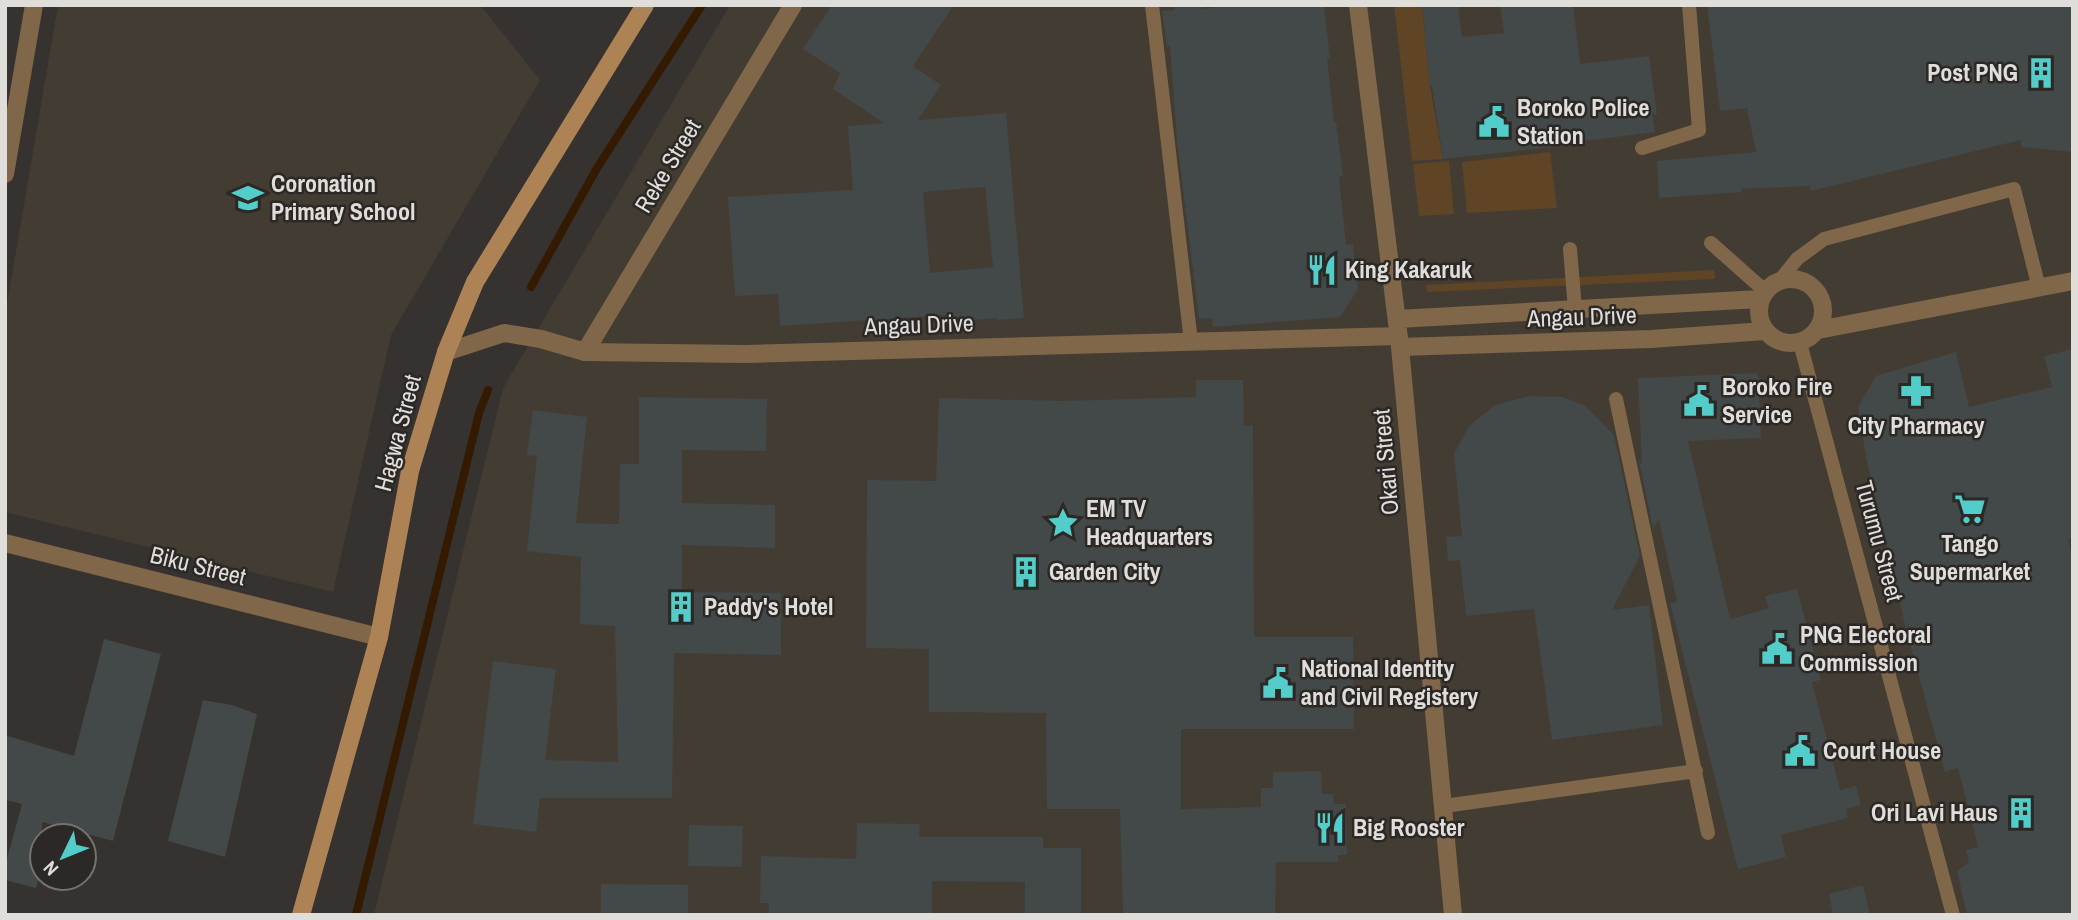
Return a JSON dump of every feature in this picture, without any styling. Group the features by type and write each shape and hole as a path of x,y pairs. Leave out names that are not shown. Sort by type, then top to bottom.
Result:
{"street":[{"path":"5,174 34,5"},
{"name":"Hagwa Street","path":"301,915 379,638 410,471 446,352 475,282 646,5"},
{"name":"Reke Street","path":"585,352 793,5"},
{"name":"Okari Street","path":"1358,5 1398,334 1453,915"},
{"path":"1781,279 1806,282 1815,289 1824,310 1818,330"},
{"path":"1398,334 1575,309 1762,295 1758,312 1765,331 1782,342 1800,343 1818,330 2073,281"},
{"name":"Angau Drive","path":"446,352 504,333 541,339 585,352 746,354 1398,334 1651,339 1765,331"},
{"name":"Biku Street","path":"5,542 379,638"}],"lane":[{"path":"1152,5 1191,342"},
{"path":"1642,148 1699,130 1689,5"},
{"path":"1711,243 1762,295 1781,279 1797,259 1824,239 2014,190 2039,288"},
{"path":"1570,249 1575,309"},
{"name":"Turumu Street","path":"1800,343 1953,915"},
{"path":"1616,399 1708,833"},
{"path":"1444,806 1696,771"}],"shaded area":[{"name":"Coronation Primary School","path":"58,5 480,5 540,80 391,335 333,592 5,512 5,316"},
{"path":"730,5 2073,5 2073,915 374,915 503,388"},
{"path":"1394,5 1422,5 1430,86 1443,159 1412,161"},
{"path":"1550,152 1557,208 1467,213 1462,162"},
{"path":"1449,161 1454,214 1419,216 1413,164"},
{"path":"1714,270 1715,279 1427,292 1426,285"}],"building":[{"path":"832,5 954,5 913,66 941,85 918,120 1006,113 1024,318 946,322 946,315 780,326 778,294 735,296 728,197 853,190 848,126 884,123 833,89 840,73 803,49","holes":["985,187 993,267 930,273 923,192"]},
{"path":"1174,5 1201,5 1202,9 1233,5 1324,5 1334,122 1343,176 1339,176 1346,245 1353,244 1358,289 1340,317 1213,327 1212,318 1199,319 1177,141 1170,46 1167,47 1162,11 1175,10"},
{"path":"1422,5 1458,5 1462,37 1504,33 1500,5 1573,5 1580,64 1649,56 1657,114 1652,114 1655,132 1443,159 1430,86"},
{"path":"1707,5 2073,5 2073,152 2021,147 2021,140 1811,191 1810,186 1741,189 1742,192 1659,198 1657,161 1756,152 1747,108 1720,111"},
{"path":"2073,349 2073,538 2068,539 2073,560 2073,912 2061,915 1967,915 1957,871 1969,862 1966,850 1978,847 1958,768 1945,772 1904,621 1866,457 1858,407 1876,376 1956,352 1969,407 2052,387 2044,356"},
{"path":"1758,373 1761,438 1688,441 1730,619 1769,608 1765,596 1797,589 1821,680 1812,682 1840,790 1856,786 1861,805 1846,809 1848,818 1781,835 1786,857 1738,869 1670,603 1677,602 1659,520 1653,529 1639,461 1642,464 1638,378"},
{"path":"1196,380 1243,380 1244,426 1253,425 1254,637 1353,637 1354,729 1181,729 1181,809 1261,807 1261,788 1273,788 1273,772 1321,771 1322,794 1333,794 1334,804 1346,804 1347,855 1338,855 1338,862 1276,862 1275,915 1123,915 1120,809 1047,809 1046,713 929,712 929,649 866,648 867,480 936,481 939,398 1064,401 1196,397"},
{"path":"1529,396 1562,397 1584,405 1614,435 1640,556 1612,610 1649,605 1663,725 1552,740 1534,609 1466,616 1460,560 1448,561 1446,537 1462,536 1454,454 1469,426 1495,405"},
{"name":"Paddy's Hotel","path":"639,397 767,399 766,451 682,450 682,503 775,505 775,548 682,545 682,592 781,593 781,655 674,653 672,798 540,798 536,832 473,824 493,661 556,669 545,760 618,762 615,626 580,624 581,557 527,551 537,456 527,455 533,410 587,417 576,523 619,524 620,464 639,464"},
{"path":"104,639 161,654 113,841 98,837 98,822 28,822 28,886 5,880 5,866 22,804 5,800 5,735 74,756"},
{"path":"203,700 232,705 257,714 225,857 168,841"},
{"path":"857,823 920,824 919,837 1043,837 1043,848 1081,848 1081,915 1025,915 1025,882 932,881 932,915 769,915 769,903 760,903 761,856 856,859"},
{"path":"689,825 743,826 742,867 688,866"},
{"path":"601,884 688,885 688,915 601,915"},
{"path":"1863,885 1870,915 1833,915 1829,894"}],"waterway":[{"path":"531,287 597,168 702,5"},
{"path":"356,915 479,413 488,390"}],"place":[{"name":"Post PNG","path":"2041,73"},
{"name":"Boroko Police Station","path":"1494,122"},
{"name":"Coronation Primary School","path":"248,198"},
{"name":"King Kakaruk","path":"1322,270"},
{"name":"City Pharmacy","path":"1916,391"},
{"name":"Boroko Fire Service","path":"1699,401"},
{"name":"Tango Supermarket","path":"1970,509"},
{"name":"EM TV Headquarters","path":"1063,523"},
{"name":"Garden City","path":"1026,572"},
{"name":"Paddy's Hotel","path":"681,607"},
{"name":"PNG Electoral Commission","path":"1777,649"},
{"name":"National Identity and Civil Registery","path":"1278,683"},
{"name":"Court House","path":"1800,751"},
{"name":"Ori Lavi Haus","path":"2021,813"},
{"name":"Big Rooster","path":"1330,828"}]}
